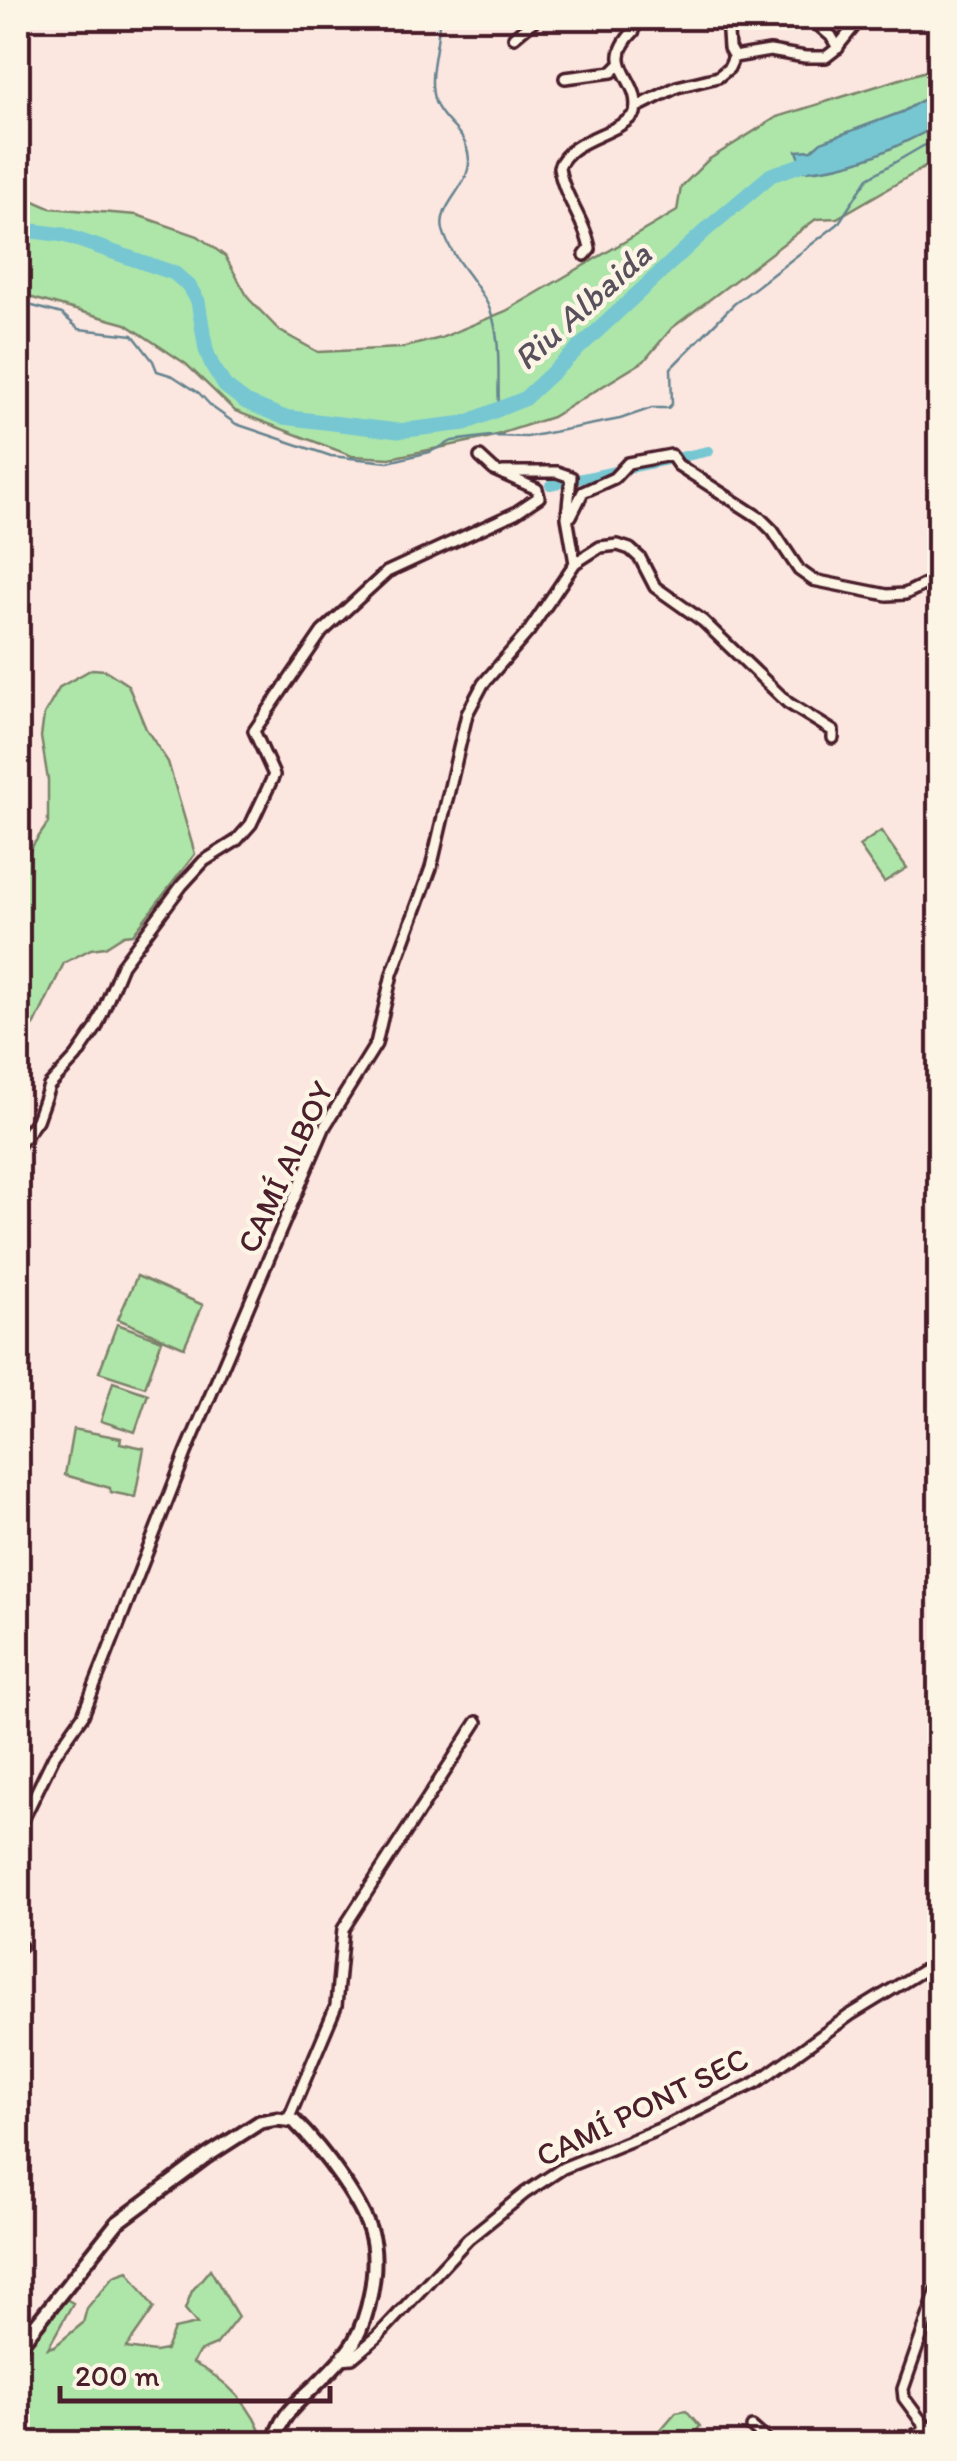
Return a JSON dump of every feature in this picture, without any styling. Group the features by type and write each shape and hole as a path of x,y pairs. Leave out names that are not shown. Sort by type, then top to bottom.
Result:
{"main road":[{"path":"18,2347 116,2223 260,2122 294,2121 353,2198 373,2242 370,2299 354,2342 292,2408 276,2430 275,2444"}],"street":[{"path":"514,37 537,18"},
{"path":"632,18 634,31 619,51 620,64 637,107"},
{"path":"728,18 729,48 734,57"},
{"path":"810,18 831,36 838,48"},
{"path":"734,57 770,51 822,58 838,48 861,18"},
{"path":"585,254 590,249 587,234 564,185 561,160 579,146 614,131 631,119 637,107 677,87 718,77 734,57"},
{"path":"565,78 612,72 620,64"},
{"path":"568,528 572,511 584,492 614,478 631,462 670,455 678,465 760,518 798,570 813,580 887,595 906,594 940,578"},
{"path":"18,1146 37,1120 48,1086 76,1057 96,1028 128,956 193,873 251,824 274,775 254,730 322,632 398,564 514,513 539,497 537,489 492,468 480,457"},
{"path":"503,472 556,472 572,477 568,528 575,563 600,547 630,548 640,558 655,587 703,621 788,703 833,731 833,738"},
{"name":"CAMÍ ALBOY","path":"18,1830 54,1756 82,1715 324,1126 376,1044 392,974 431,868 467,714 483,684 529,632 575,563"},
{"path":"288,2120 336,2006 343,1930 477,1722"},
{"name":"CAMÍ PONT SEC","path":"340,2359 352,2358 377,2337 468,2239 524,2193 562,2168 657,2130 758,2082 850,2015 940,1960"},
{"path":"927,2429 904,2398 903,2389 940,2282"},
{"path":"897,2444 940,2422"},
{"path":"752,2427 771,2444"}],"green space":[{"path":"939,67 939,159 837,218 816,219 672,328 644,361 552,417 487,438 390,458 352,456 235,411 186,364 126,324 18,294 18,194 50,208 137,215 198,236 225,256 249,299 280,331 318,352 401,348 441,338 506,311 677,211 681,187 708,160 777,117"},
{"path":"92,669 105,670 128,685 146,729 168,762 195,854 133,934 64,963 35,1024 18,1044 18,867 48,823 48,780 41,737 44,715 60,687"},
{"path":"881,831 907,868 884,882 859,846"},
{"path":"137,1276 203,1305 184,1347 118,1319"},
{"path":"117,1324 162,1340 145,1387 99,1372"},
{"path":"113,1382 148,1394 135,1432 101,1421"},
{"path":"73,1429 121,1438 120,1443 144,1448 135,1497 65,1475"},
{"path":"210,2269 238,2317 216,2345 199,2352 193,2363 238,2396 254,2418 264,2443 18,2443 18,2358 64,2298 73,2303 48,2348 83,2323 87,2308 114,2276 128,2271 154,2308 126,2348 166,2350 174,2329 197,2324 185,2309 192,2291"},
{"path":"686,2410 700,2426 688,2443 675,2443 657,2434 676,2412"}],"water":[{"path":"939,90 939,125 858,161 804,171 797,151 812,150 821,142 902,112"}],"waterway":[{"path":"439,18 433,71 435,102 460,134 469,160 465,179 445,212 443,230 451,250 492,315 497,341 499,409"},
{"path":"18,302 62,314 79,329 133,335 157,371 199,393 236,424 331,456 388,462 430,452 452,441 527,437 620,419 652,408 668,408 672,404 671,368 734,304 838,224 868,178 923,146 940,141"},
{"name":"Riu Albaida","path":"18,229 64,235 174,273 198,301 212,365 225,386 246,402 283,417 398,431 465,423 524,399 771,175 821,158"},
{"path":"550,485 709,451"}]}
